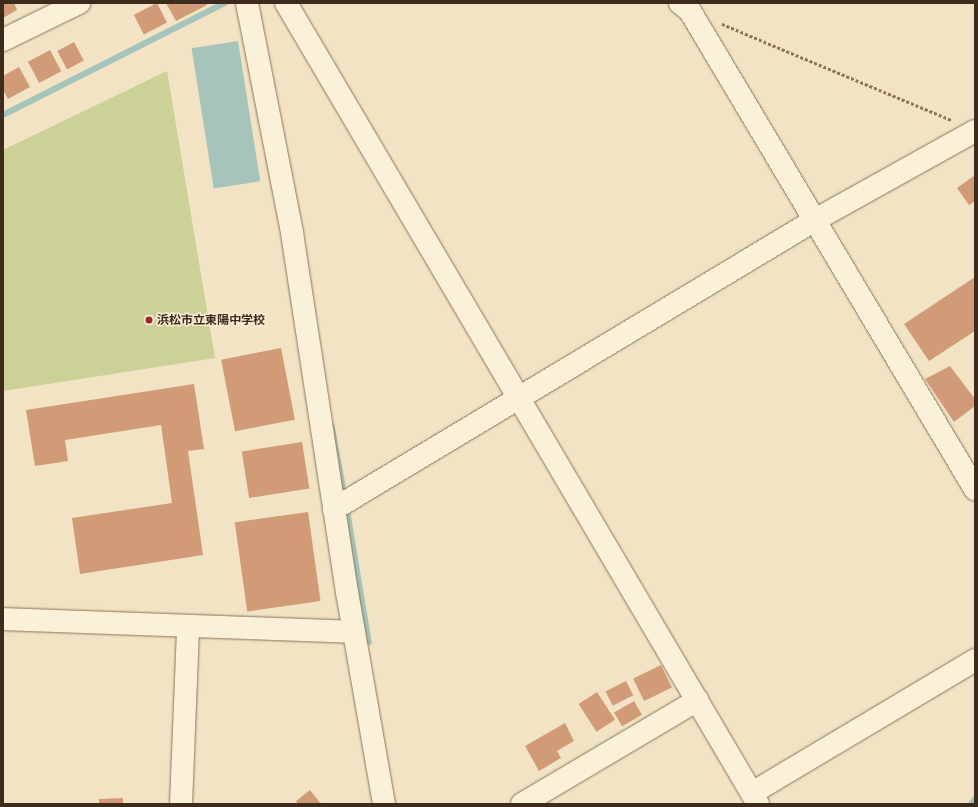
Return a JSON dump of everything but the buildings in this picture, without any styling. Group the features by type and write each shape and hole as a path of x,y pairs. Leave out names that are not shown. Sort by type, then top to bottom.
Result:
{"street":[{"path":"3,40 79,3"},
{"path":"247,3 292,232 334,509 384,804"},
{"path":"286,3 755,798 975,660"},
{"path":"680,3 690,10 975,489"},
{"path":"334,509 968,127"},
{"path":"3,619 188,628 354,632"},
{"path":"181,804 188,628"},
{"path":"522,804 698,700"}],"path":[{"path":"719,23 968,127"}],"green space":[{"path":"167,71 215,358 3,391 3,150"}],"water":[{"path":"238,41 260,181 214,189 192,48"}],"waterway":[{"path":"3,115 225,3"},
{"path":"332,426 345,496"},
{"path":"347,507 369,642 359,642"},
{"path":"971,804 975,799"}],"place":[{"name":"浜松市立東陽中学校","path":"149,320"}]}
